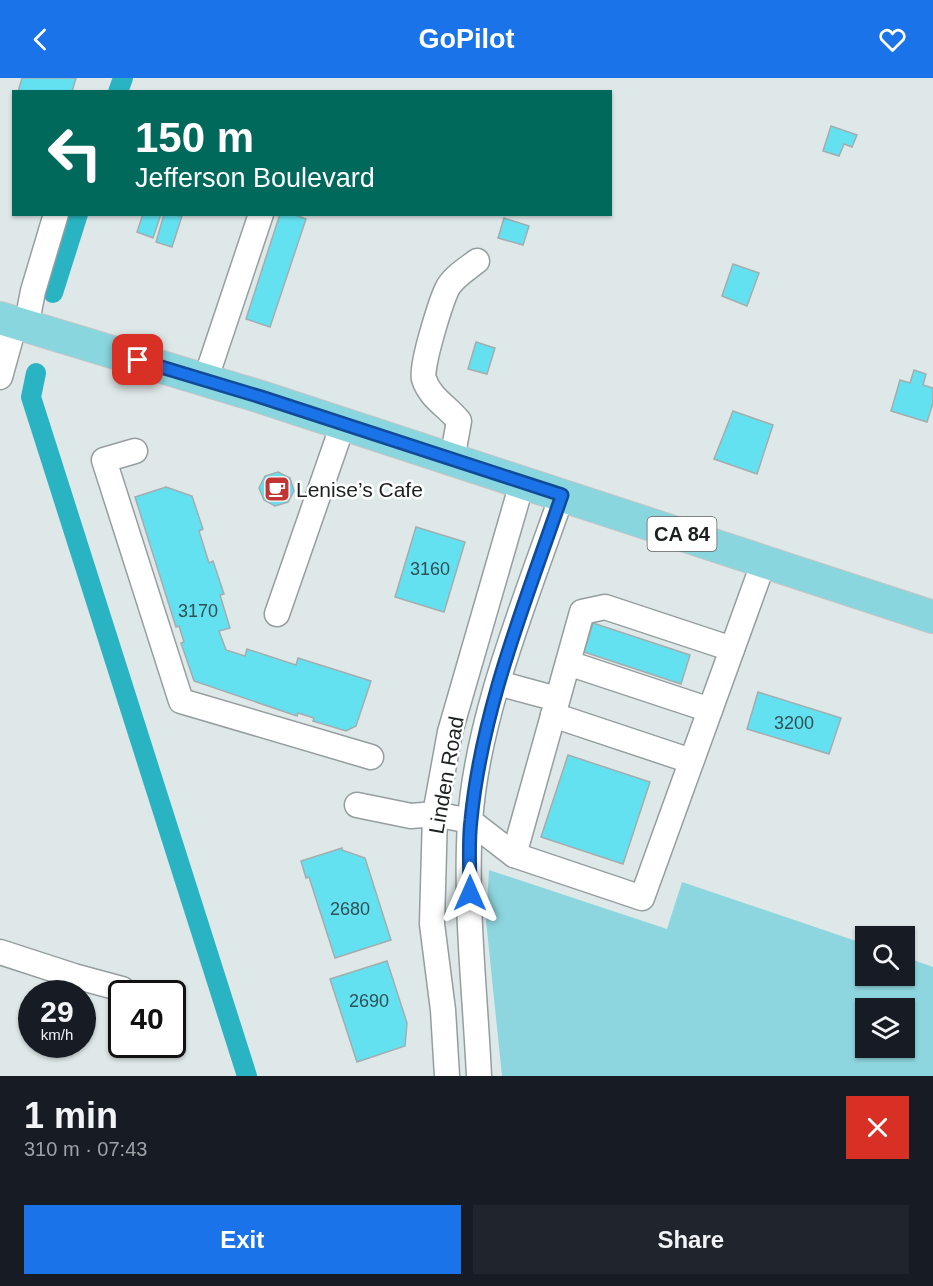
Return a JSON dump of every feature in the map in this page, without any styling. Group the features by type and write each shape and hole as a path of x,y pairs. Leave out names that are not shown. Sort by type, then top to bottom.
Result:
{"main road":[{"path":"13,323 206,381 562,495"},
{"name":"CA 84","path":"562,495 933,617"}],"street":[{"path":"0,376 13,323 33,291 55,216"},
{"path":"206,381 260,216"},
{"path":"452,460 459,420 431,393 423,377 424,357 447,289 458,276 477,261"},
{"path":"277,614 343,424"},
{"path":"135,451 104,460 181,701 371,757"},
{"name":"Linden Road","path":"447,1076 443,1010 432,924 435,814 450,732 522,483"},
{"name":"Linden Road","path":"480,1076 470,916 470,821 479,759 498,682 562,495"},
{"path":"357,805 411,816 435,814 470,821 514,855 642,898 764,561"},
{"path":"514,855 582,612 605,607 732,649"},
{"path":"568,663 710,710"},
{"path":"498,682 691,761"},
{"path":"0,952 108,985"}],"shaded area":[{"path":"489,870 667,929 682,882 855,941 855,986 915,986 915,961 933,967 933,1076 502,1076 486,921"}],"building":[{"path":"22,78 76,78 73,90 19,90"},
{"path":"831,126 857,135 852,147 844,144 839,156 823,151"},
{"path":"142,216 160,216 153,238 137,232"},
{"path":"163,216 182,216 172,247 156,242"},
{"path":"279,216 298,216 306,219 270,327 246,319"},
{"path":"504,218 529,226 523,245 498,238"},
{"path":"733,264 759,273 747,306 722,296"},
{"path":"476,342 495,348 487,374 468,369"},
{"path":"914,370 926,374 923,385 933,388 933,403 927,422 891,411 900,380 910,383"},
{"path":"733,411 773,425 757,474 714,459"},
{"name":"Lenise’s Cafe","path":"278,472 290,478 294,491 288,502 275,506 264,500 259,488 265,476"},
{"path":"166,487 192,496 203,529 199,531 209,563 213,561 224,594 220,595 230,628 219,631 226,650 245,656 247,649 296,665 298,658 371,681 356,726 346,731 313,721 314,718 298,713 297,716 194,681 181,643 184,642 179,626 176,627 135,497"},
{"path":"416,527 465,542 444,612 395,597"},
{"path":"593,623 690,655 681,684 584,652"},
{"path":"758,692 841,718 829,754 747,729"},
{"path":"568,755 650,782 623,864 541,837"},
{"path":"342,848 342,850 365,858 391,940 335,958 309,877 306,878 301,861"},
{"path":"387,961 407,1023 405,1046 357,1062 330,979"}],"waterway":[{"path":"119,90 123,78"},
{"path":"53,293 77,216"},
{"path":"36,373 31,397 247,1076"}],"place":[{"name":"Lenise’s Cafe","path":"277,489"}],"route":[{"path":"138,360 261,397 562,495 498,682 479,759 470,821 470,893"}]}
